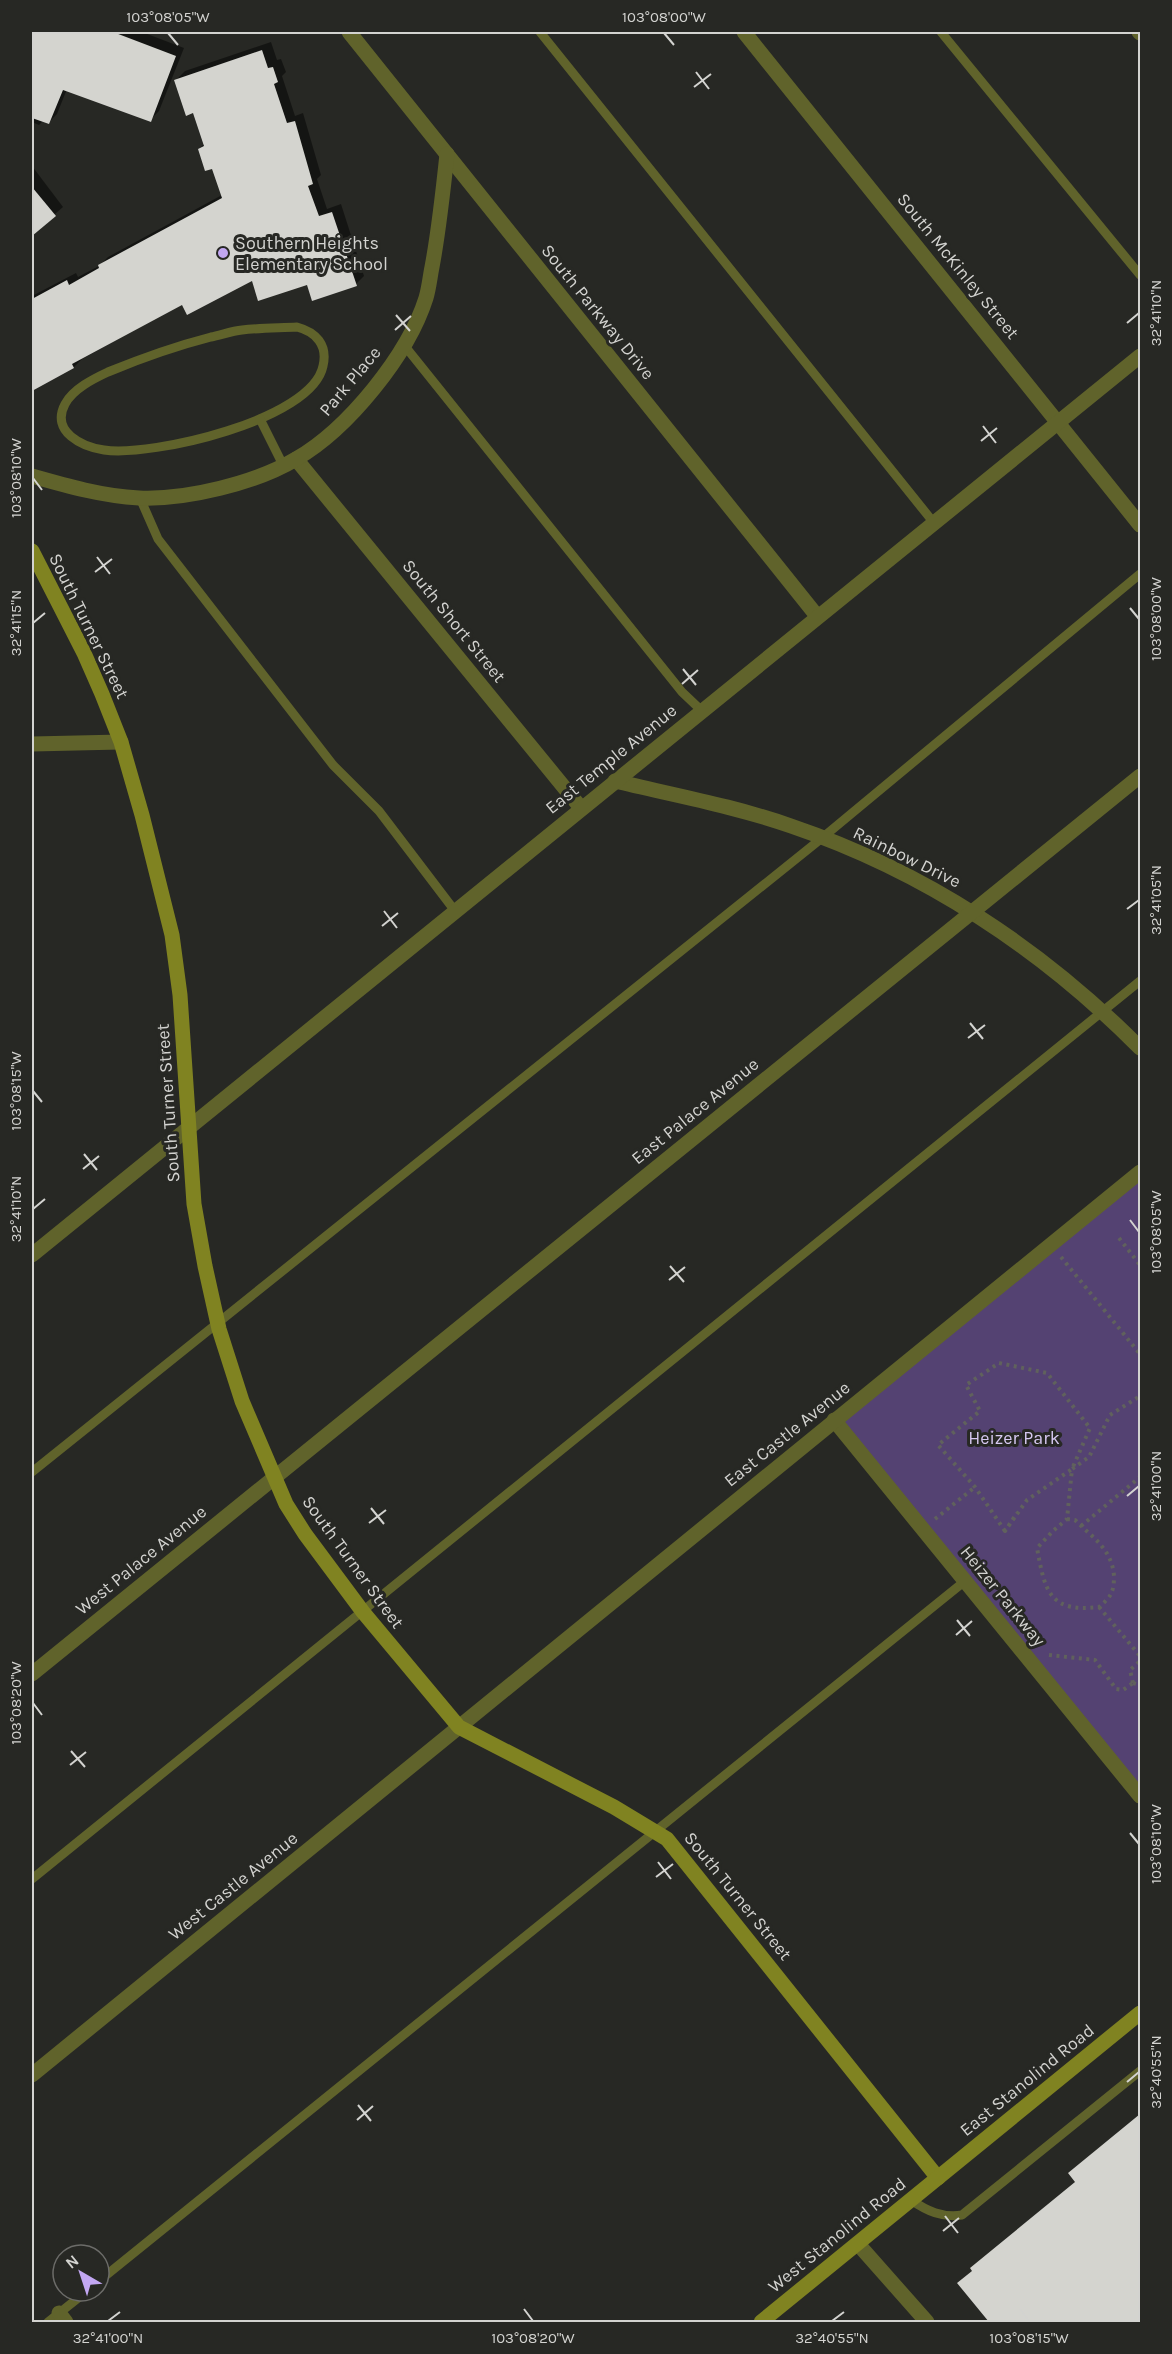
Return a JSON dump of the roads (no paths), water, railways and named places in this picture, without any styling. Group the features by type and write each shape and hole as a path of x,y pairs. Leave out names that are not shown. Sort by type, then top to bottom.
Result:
{"main road":[{"name":"South Turner Street","path":"32,551 84,653 121,742 156,866 172,935 180,995 194,1204 217,1322 242,1401 286,1504 304,1534 363,1612 459,1727 667,1839 938,2178"},
{"name":"East Stanolind Road","path":"938,2178 1140,2013"},
{"name":"West Stanolind Road","path":"761,2322 938,2178"}],"street":[{"name":"South Parkway Drive","path":"349,32 818,616"},
{"name":"South McKinley Street","path":"744,32 1140,525"},
{"name":"Park Place","path":"32,476 74,488 140,498 176,496 217,489 249,479 290,462 331,433 363,402 405,345 426,299 440,227 447,154"},
{"name":"East Temple Avenue","path":"32,1255 1140,356"},
{"name":"South Short Street","path":"290,462 581,808"},
{"path":"32,744 121,742"},
{"name":"East Palace Avenue","path":"275,1476 1140,776"},
{"name":"Rainbow Drive","path":"615,781 790,825 900,871 972,912 1055,970 1140,1048"},
{"name":"East Castle Avenue","path":"459,1727 1140,1172"},
{"name":"Heizer Parkway","path":"834,1420 1140,1796"},
{"name":"West Palace Avenue","path":"32,1674 275,1476"},
{"name":"West Castle Avenue","path":"32,2075 459,1727"},
{"path":"858,2244 927,2322"}],"lane":[{"path":"540,32 934,523"},
{"path":"941,32 1140,275"},
{"path":"297,327 311,331 319,340 325,358 322,374 314,387 305,395 261,419 219,434 187,441 154,447 107,451 82,445 72,439 61,418 64,404 75,392 97,377 177,346 240,330 297,327"},
{"path":"405,345 674,682 702,711"},
{"path":"261,419 290,462"},
{"path":"140,498 158,539 333,765 379,811 454,911"},
{"path":"32,1472 822,838 1140,574"},
{"path":"32,1879 1140,981"},
{"path":"111,2271 965,1581"},
{"path":"911,2200 924,2209 948,2217 962,2215 1140,2071"},
{"path":"58,2319 75,2303"}],"place":[{"name":"Southern Heights Elementary School","path":"223,253"}],"park label":[{"name":"Heizer Park","path":"1014,1438"}]}
